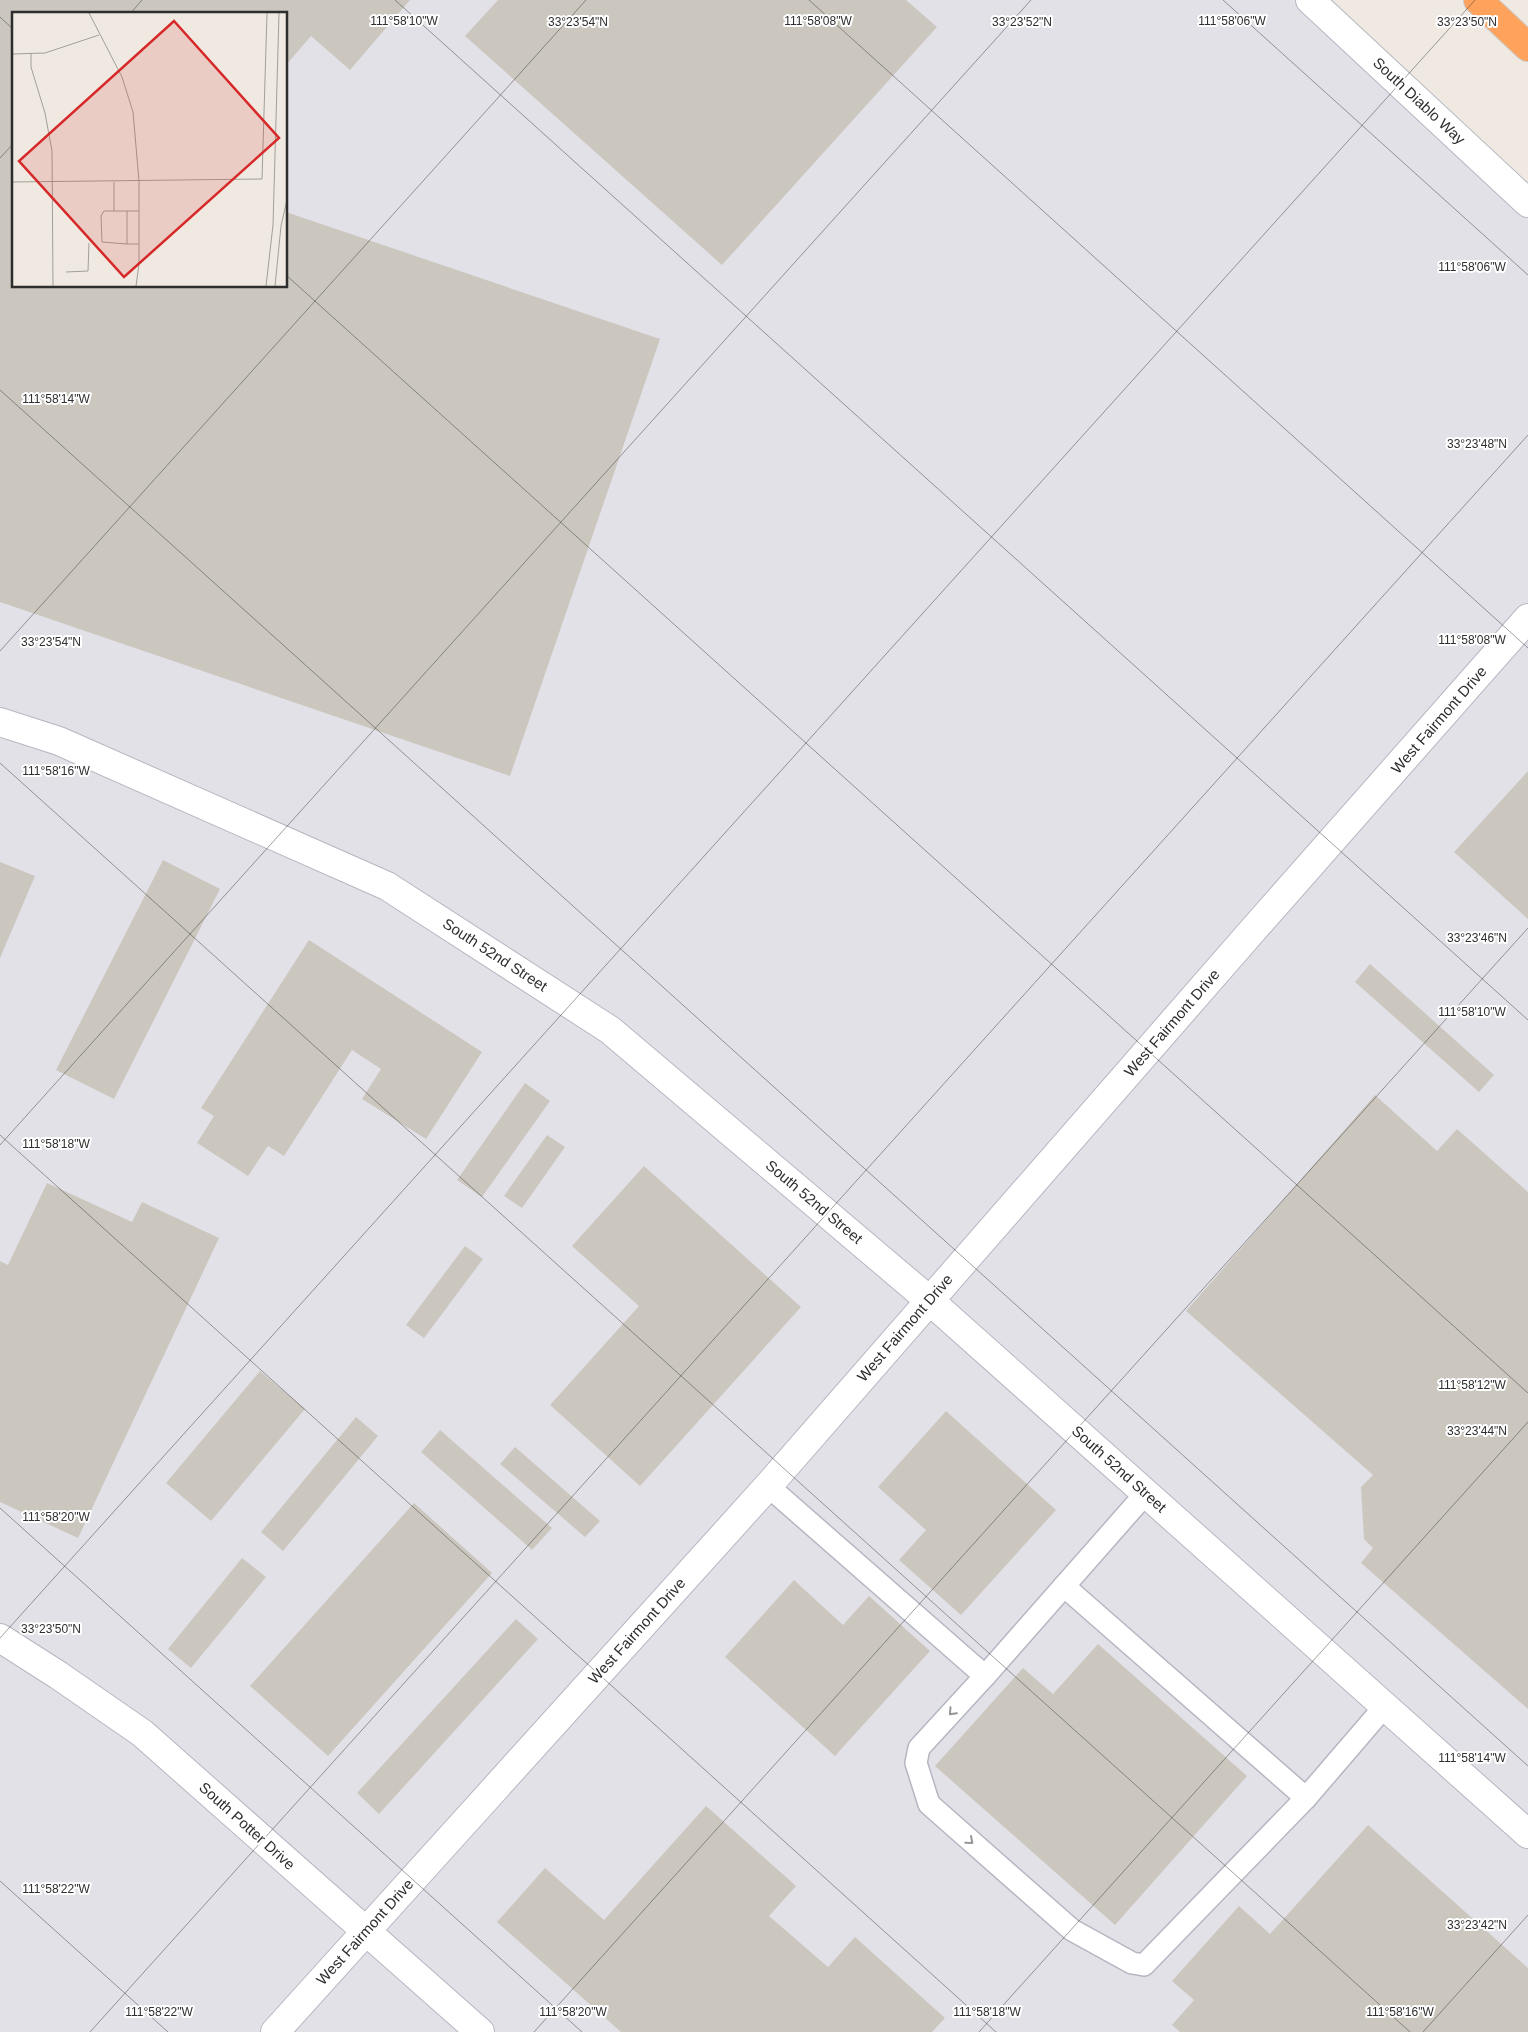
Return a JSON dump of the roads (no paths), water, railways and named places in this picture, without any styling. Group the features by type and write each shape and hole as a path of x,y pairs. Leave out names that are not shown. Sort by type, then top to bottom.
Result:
{"highway":[{"path":"1478,0 1528,47"}],"street":[{"name":"South Diablo Way","path":"1310,0 1528,203"},
{"name":"West Fairmont Drive","path":"275,2032 768,1486 1528,618"},
{"name":"South 52nd Street","path":"0,722 59,741 386,886 610,1030 929,1300 1528,1834"},
{"name":"South Potter Drive","path":"0,1638 58,1675 142,1734 480,2032"}],"lane":[{"path":"768,1486 985,1676"},
{"path":"1146,1493 919,1748 916,1763 929,1804 1072,1930 1132,1964 1144,1965 1306,1798 1384,1706"},
{"path":"1064,1586 1306,1798"}]}
